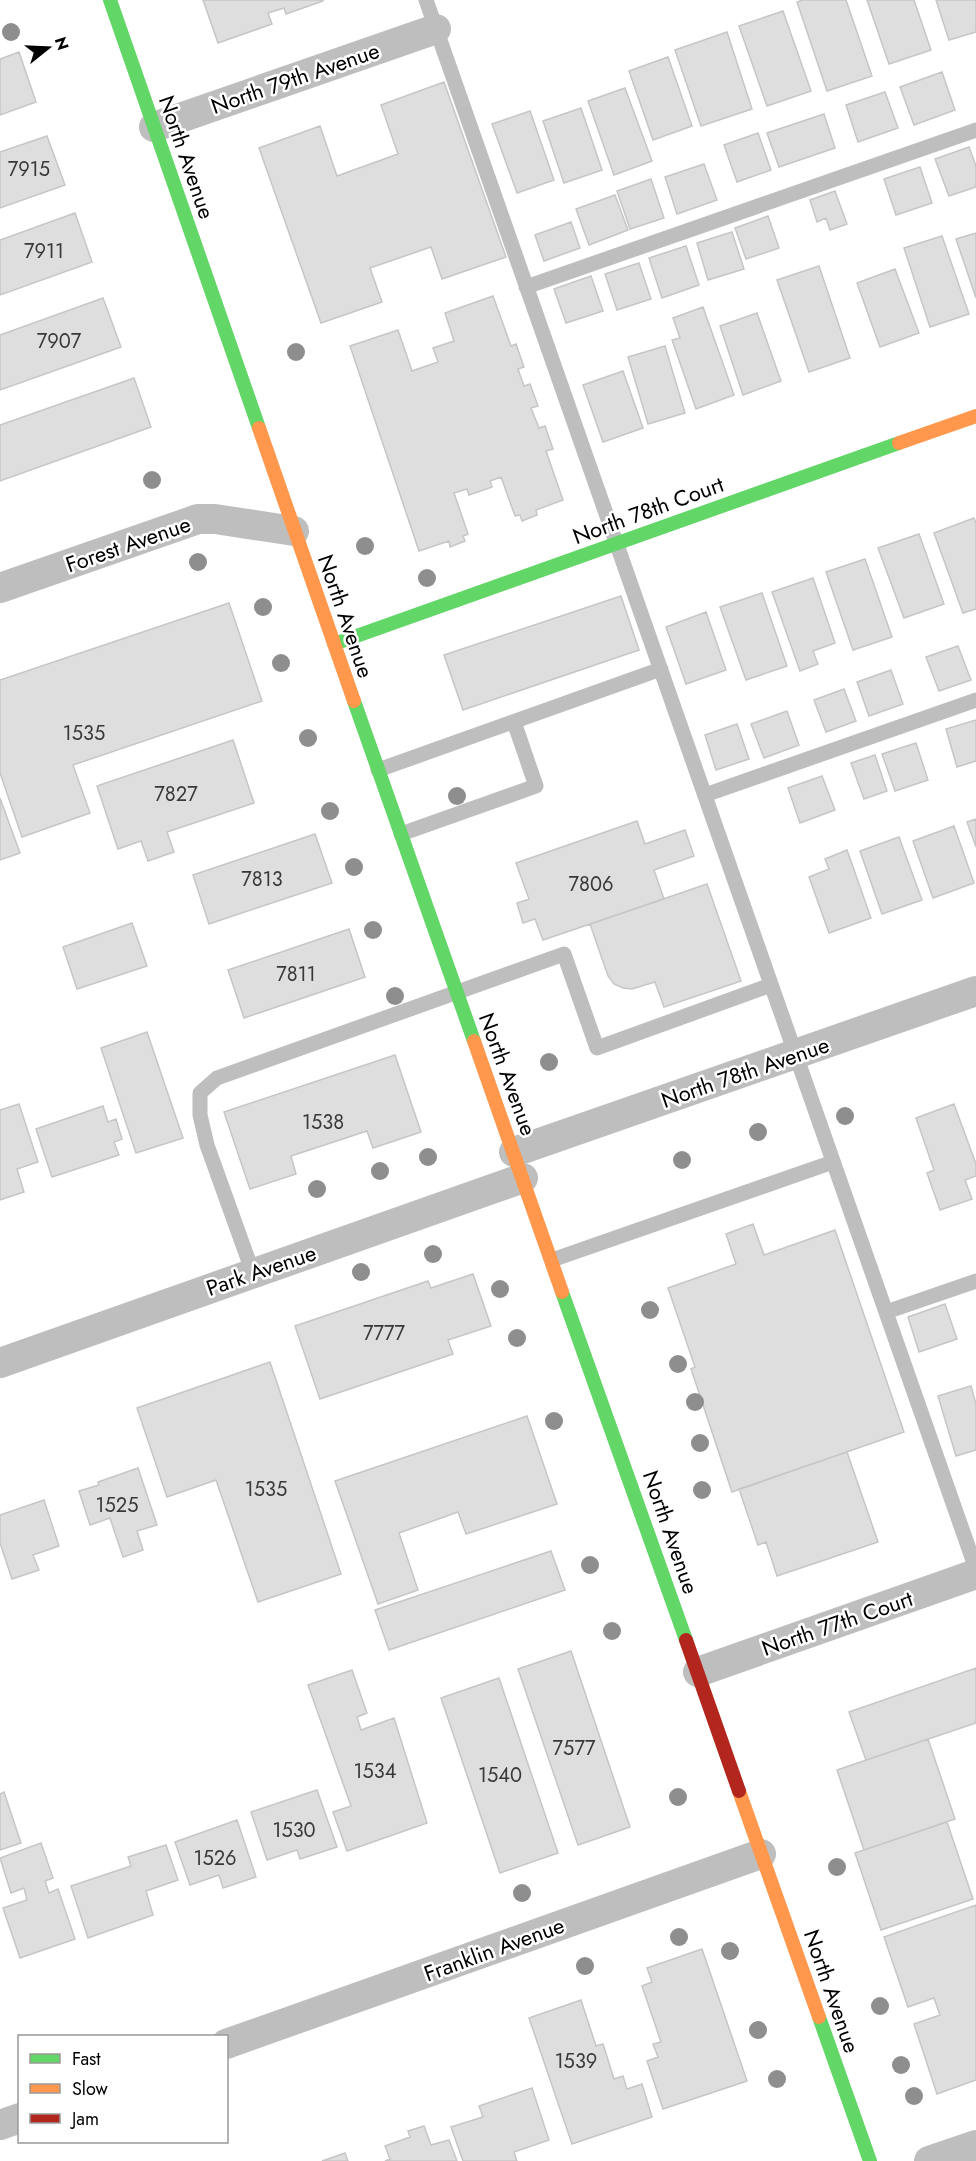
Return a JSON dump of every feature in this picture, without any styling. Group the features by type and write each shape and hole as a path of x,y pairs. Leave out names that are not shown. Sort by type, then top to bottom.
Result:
{"main road":[{"name":"North Avenue","path":"110,0 378,770 870,2161"},
{"name":"North 78th Court","path":"334,644 976,416"}],"street":[{"name":"North 79th Avenue","path":"154,127 436,29"},
{"name":"Forest Avenue","path":"0,588 198,519 215,519 294,531"},
{"name":"North 78th Avenue","path":"518,1165 796,1054 976,991"},
{"name":"Park Avenue","path":"0,1363 253,1273 518,1165"},
{"name":"North 77th Court","path":"698,1672 976,1574"},
{"name":"Franklin Avenue","path":"228,2043 761,1854"},
{"path":"0,2125 18,2119"},
{"path":"929,2161 976,2145"}],"lane":[{"path":"426,0 976,1569"},
{"path":"526,287 976,130"},
{"path":"378,770 661,669"},
{"path":"705,795 976,700"},
{"path":"401,834 536,786 514,722"},
{"path":"253,1273 207,1145 200,1115 200,1094 217,1078 564,954 597,1048 771,985"},
{"path":"552,1260 833,1162"},
{"path":"886,1312 976,1281"}],"building":[{"path":"203,0 323,1 286,14 284,8 268,13 272,24 218,43"},
{"path":"846,0 872,76 827,91 797,2"},
{"path":"867,0 914,0 931,50 889,64"},
{"path":"936,0 976,0 976,32 949,40"},
{"path":"783,11 811,91 767,106 739,26"},
{"path":"727,32 752,109 701,126 675,50"},
{"path":"19,52 36,102 0,115 0,59"},
{"path":"668,57 692,126 653,140 629,71"},
{"path":"942,72 955,110 914,125 900,87"},
{"path":"444,82 506,257 442,279 431,247 370,268 382,302 321,323 259,148 320,126 337,176 398,154 381,105"},
{"path":"625,88 652,161 614,175 588,101"},
{"path":"885,92 898,128 858,142 846,105"},
{"path":"581,108 602,170 564,183 543,121"},
{"path":"530,111 554,180 517,193 492,124"},
{"path":"824,114 835,148 779,167 767,133"},
{"path":"758,133 771,170 737,182 724,145"},
{"path":"47,136 65,185 0,208 0,152"},
{"path":"969,147 976,166 976,187 949,196 935,159"},
{"path":"704,164 717,200 677,214 665,177"},
{"path":"920,167 932,203 896,215 884,179"},
{"path":"651,179 664,218 630,229 617,191"},
{"path":"835,191 847,224 830,230 826,218 817,222 810,200"},
{"path":"615,195 628,230 589,245 576,209"},
{"path":"75,213 92,262 0,295 0,240"},
{"path":"768,216 779,248 746,259 735,228"},
{"path":"571,222 580,248 544,261 535,235"},
{"path":"732,232 744,269 708,280 697,243"},
{"path":"976,233 976,298 956,239"},
{"path":"942,236 969,314 930,327 904,248"},
{"path":"686,246 699,285 662,298 649,258"},
{"path":"639,263 651,299 617,310 605,274"},
{"path":"819,266 850,358 809,372 777,280"},
{"path":"895,269 919,333 880,347 857,283"},
{"path":"591,276 603,311 566,323 554,289"},
{"path":"493,296 511,346 516,344 524,367 518,369 524,386 530,384 538,406 531,408 539,428 545,426 553,449 546,451 563,500 536,510 537,515 522,521 520,515 515,516 501,477 490,481 492,487 469,495 467,489 454,493 468,534 463,536 465,541 450,547 449,541 419,551 350,346 398,330 412,371 438,362 433,348 454,341 445,313"},
{"path":"103,298 121,347 0,390 0,335"},
{"path":"703,307 734,395 696,409 672,340 680,338 673,318"},
{"path":"757,313 781,381 743,395 720,326"},
{"path":"665,346 685,413 648,424 628,357"},
{"path":"623,371 643,428 603,442 583,385"},
{"path":"134,378 151,427 0,481 0,425"},
{"path":"974,518 976,523 976,609 963,613 934,533"},
{"path":"919,534 944,604 904,618 878,548"},
{"path":"865,559 892,637 853,650 826,572"},
{"path":"813,578 835,643 813,651 818,664 800,671 772,592"},
{"path":"762,593 787,666 746,680 720,607"},
{"path":"621,596 639,650 463,710 444,655"},
{"path":"229,603 262,701 73,765 90,813 22,837 0,773 0,680"},
{"path":"706,612 726,670 686,684 666,627"},
{"path":"958,646 971,680 939,691 926,657"},
{"path":"891,670 903,704 869,716 857,682"},
{"path":"844,689 856,721 826,732 814,700"},
{"path":"787,711 799,745 764,758 751,724"},
{"path":"976,720 976,761 957,767 946,729"},
{"path":"737,724 749,759 716,770 705,735"},
{"path":"233,740 254,803 167,832 174,852 148,861 141,841 118,849 97,786"},
{"path":"916,743 928,780 895,791 882,754"},
{"path":"875,755 887,791 864,799 851,763"},
{"path":"822,776 835,810 800,823 788,788"},
{"path":"0,798 20,853 0,860"},
{"path":"976,819 976,847 967,822"},
{"path":"637,821 645,844 685,830 694,856 654,870 664,899 543,940 535,919 523,923 517,903 529,899 516,863"},
{"path":"954,826 974,883 933,898 913,841"},
{"path":"315,834 332,883 209,924 193,875"},
{"path":"899,837 922,900 882,914 860,851"},
{"path":"847,850 871,918 829,933 809,877 829,869 825,859"},
{"path":"707,884 741,981 664,1007 655,982 632,989 614,984 608,976 590,924"},
{"path":"132,923 147,966 77,989 63,947"},
{"path":"349,929 365,977 244,1018 228,970"},
{"path":"147,1032 183,1138 136,1153 101,1048"},
{"path":"395,1055 421,1132 373,1148 367,1131 291,1156 296,1174 250,1189 224,1112"},
{"path":"19,1104 38,1162 17,1169 24,1192 0,1200 0,1110"},
{"path":"954,1104 976,1164 976,1176 965,1180 972,1199 940,1210 927,1173 934,1170 916,1118"},
{"path":"103,1106 108,1122 116,1119 122,1139 114,1142 119,1155 52,1177 36,1129"},
{"path":"753,1224 764,1255 835,1230 904,1432 732,1492 691,1369 695,1367 668,1288 736,1264 726,1234"},
{"path":"473,1274 491,1326 448,1340 453,1354 320,1399 295,1326 428,1281 431,1288"},
{"path":"945,1304 957,1339 919,1352 908,1317"},
{"path":"270,1362 341,1574 258,1602 216,1480 167,1497 137,1408"},
{"path":"971,1386 976,1404 976,1450 956,1456 938,1396"},
{"path":"527,1416 557,1504 466,1534 458,1512 399,1533 418,1590 378,1604 335,1481"},
{"path":"847,1452 878,1542 777,1576 766,1542 758,1545 739,1489"},
{"path":"138,1468 157,1525 137,1531 143,1550 123,1557 110,1518 90,1525 79,1491"},
{"path":"44,1500 59,1546 33,1555 39,1570 12,1579 0,1543 0,1515"},
{"path":"551,1551 565,1590 389,1650 375,1610"},
{"path":"571,1651 630,1827 578,1845 518,1669"},
{"path":"976,1668 976,1723 866,1760 849,1712"},
{"path":"352,1670 367,1713 357,1717 361,1730 394,1718 427,1823 347,1851 333,1812 351,1806 308,1685"},
{"path":"499,1678 558,1853 500,1873 441,1698"},
{"path":"928,1739 955,1819 864,1850 837,1770"},
{"path":"317,1790 337,1847 300,1859 297,1850 267,1860 251,1812"},
{"path":"4,1792 21,1843 0,1850 0,1794"},
{"path":"237,1820 256,1877 223,1888 219,1875 190,1885 175,1842"},
{"path":"947,1822 973,1899 881,1930 855,1853"},
{"path":"41,1843 53,1878 45,1881 49,1893 58,1889 75,1939 20,1958 3,1908 27,1900 24,1888 11,1893 0,1858"},
{"path":"166,1845 178,1880 146,1891 153,1915 88,1938 71,1886 131,1866 128,1857"},
{"path":"976,1905 976,2080 937,2094 914,2024 940,2015 934,1998 908,2007 884,1937"},
{"path":"702,1949 747,2081 663,2109 647,2061 658,2057 653,2044 661,2042 642,1986 652,1982 647,1968"},
{"path":"581,2000 596,2046 603,2044 614,2079 623,2076 627,2089 642,2084 652,2117 572,2144 529,2018"},
{"path":"532,2088 549,2140 514,2152 517,2161 463,2161 451,2127 483,2117 479,2106"},
{"path":"424,2126 431,2145 449,2140 457,2161 385,2161 390,2159 385,2146 410,2137 408,2131"},
{"path":"345,2153 348,2161 322,2161"}],"traffic: fast":[{"path":"110,0 259,428"},
{"path":"334,644 899,443"},
{"path":"354,701 474,1041"},
{"path":"562,1292 686,1640"},
{"path":"819,2017 870,2161"}],"traffic: slow":[{"path":"899,443 976,416"},
{"path":"259,428 354,701"},
{"path":"474,1041 562,1292"},
{"path":"739,1791 819,2017"}],"traffic: jam":[{"path":"686,1640 739,1791"}]}
